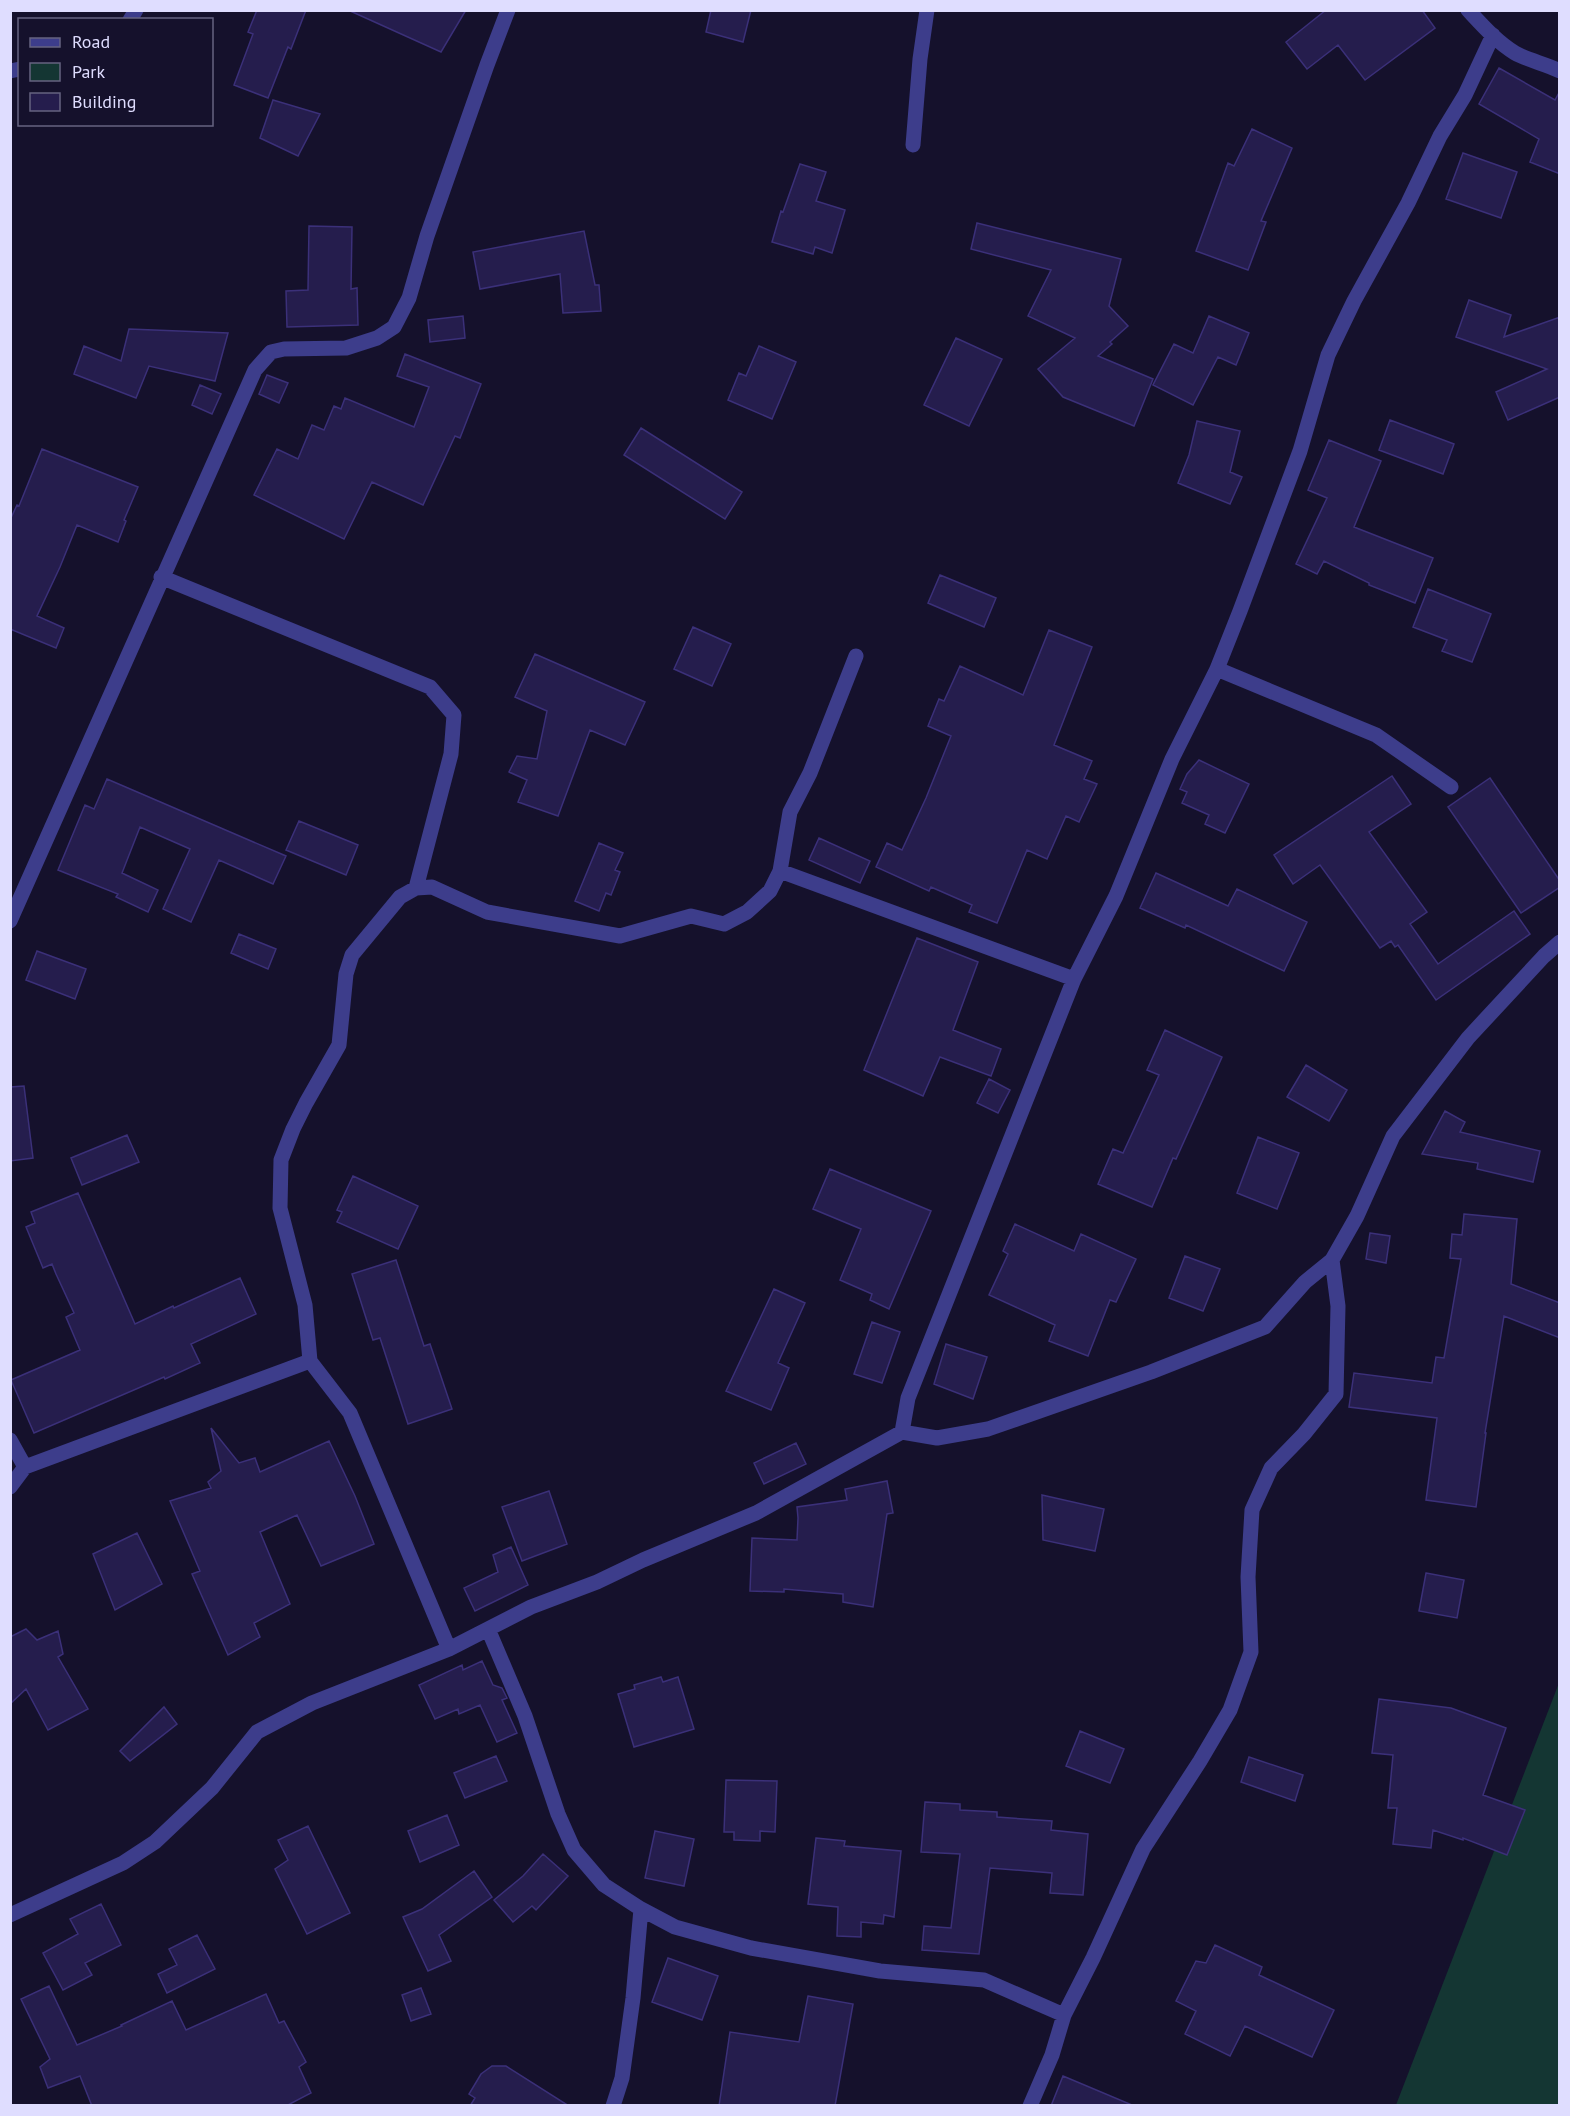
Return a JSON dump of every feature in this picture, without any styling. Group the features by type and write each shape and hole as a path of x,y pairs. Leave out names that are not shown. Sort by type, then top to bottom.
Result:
{"street":[{"path":"10,921 255,370 271,351 346,348 377,338 394,327 409,298 486,65 508,10"},
{"path":"913,145 920,59 927,10"},
{"path":"1468,10 1516,54 1560,71"},
{"path":"902,1432 908,1398 1074,979 1116,896 1172,759 1217,669 1300,451 1328,355 1354,301 1408,203 1440,136 1465,95 1493,35"},
{"path":"162,577 430,687 454,715 451,754 416,888"},
{"path":"449,1649 350,1413 310,1361 305,1305 280,1208 281,1160 292,1129 339,1045 346,974 352,955 400,897 416,888 432,887 487,912 620,936 691,916 724,924 747,912 770,891 780,871 790,812 810,773 856,656"},
{"path":"1217,669 1376,735 1451,787"},
{"path":"780,871 1074,979"},
{"path":"10,1915 114,1868 154,1842 212,1788 257,1732 312,1703 449,1649 531,1607 597,1582 643,1560 756,1513 902,1432 937,1438 988,1429 1130,1380 1265,1327 1305,1282 1332,1260 1357,1216 1393,1136 1468,1038 1544,956 1560,942"},
{"path":"1030,2106 1052,2055 1064,2015 1143,1849 1230,1710 1251,1652 1248,1577 1251,1510 1271,1468 1304,1434 1336,1395 1338,1306 1332,1260"},
{"path":"10,1487 25,1467 310,1361"},
{"path":"10,1440 25,1467"},
{"path":"488,1629 525,1716 558,1814 574,1850 604,1885 641,1910 675,1927 752,1948 880,1971 984,1980 1064,2015"},
{"path":"613,2106 622,2078 633,1998 641,1910"}],"green space":[{"path":"1559,1683 1559,2105 1396,2105"}],"building":[{"path":"257,10 306,10 291,49 288,47 268,98 234,85 253,34 248,32"},
{"path":"348,10 466,10 441,52"},
{"path":"711,10 751,10 743,42 706,32"},
{"path":"1326,10 1422,10 1435,28 1365,80 1338,45 1307,69 1286,42"},
{"path":"1499,68 1555,100 1560,91 1560,174 1530,162 1539,139 1479,104"},
{"path":"273,100 320,114 298,156 260,138"},
{"path":"1252,129 1292,148 1261,221 1266,222 1248,270 1196,251 1228,163 1234,166"},
{"path":"1463,153 1517,172 1501,218 1446,199"},
{"path":"800,164 826,172 816,201 845,210 832,253 815,247 813,254 772,242 781,211 783,212"},
{"path":"977,223 1121,259 1109,306 1128,326 1098,356 1153,379 1134,426 1063,397 1038,369 1075,338 1028,316 1051,270 971,249"},
{"path":"309,226 352,227 351,289 357,288 358,325 287,327 286,291 308,290"},
{"path":"584,231 595,285 599,285 601,311 563,313 560,274 480,289 473,252"},
{"path":"1469,300 1511,315 1504,337 1560,317 1560,397 1508,420 1496,392 1547,369 1456,337"},
{"path":"463,316 465,338 430,342 428,320"},
{"path":"1209,316 1249,333 1236,365 1218,357 1193,405 1153,385 1174,344 1193,353"},
{"path":"129,329 228,333 215,381 149,366 136,398 74,374 84,346 121,361"},
{"path":"956,338 1002,359 969,426 924,405"},
{"path":"759,346 796,362 772,419 728,400 739,373 746,376"},
{"path":"405,354 481,384 460,438 455,436 423,505 372,482 344,539 254,495 277,449 298,459 312,425 324,430 334,406 341,409 345,398 414,427 429,387 397,376"},
{"path":"267,375 288,383 279,403 259,394"},
{"path":"200,385 221,394 212,414 192,405"},
{"path":"1390,420 1454,444 1443,474 1379,450"},
{"path":"1197,421 1240,431 1230,472 1242,477 1230,504 1178,483 1189,455"},
{"path":"641,428 742,492 725,519 624,455"},
{"path":"1329,440 1381,461 1354,527 1433,558 1415,603 1369,585 1324,561 1317,574 1296,564 1327,498 1308,490"},
{"path":"42,449 138,487 124,520 126,521 118,542 77,525 37,616 64,628 56,648 10,629 10,520 17,505 19,506"},
{"path":"940,575 996,598 984,627 928,603"},
{"path":"1428,589 1491,614 1472,662 1442,651 1447,640 1413,627"},
{"path":"693,627 731,644 712,686 674,669"},
{"path":"1049,630 1092,647 1054,745 1092,761 1084,779 1097,784 1079,822 1066,816 1047,859 1027,850 997,923 969,912 972,905 931,887 929,891 876,867 887,843 902,850 926,798 951,736 928,726 939,699 944,701 960,666 1023,695"},
{"path":"535,654 645,702 625,745 590,730 558,816 518,802 527,780 509,772 517,756 537,759 547,711 515,697"},
{"path":"1199,760 1249,784 1225,833 1205,824 1209,815 1182,803 1187,792 1180,789 1187,774"},
{"path":"1392,776 1411,804 1369,832 1427,912 1410,924 1438,964 1514,911 1530,934 1436,1000 1398,945 1395,947 1391,941 1380,948 1320,865 1293,884 1274,855"},
{"path":"1490,778 1560,881 1560,887 1521,913 1448,807"},
{"path":"107,779 286,856 273,884 219,860 191,922 163,909 190,849 140,827 122,873 158,890 148,912 116,897 118,894 58,870 85,805 94,809"},
{"path":"299,821 358,845 346,875 286,850"},
{"path":"819,838 870,861 860,883 809,860"},
{"path":"599,843 623,853 615,870 620,872 611,895 606,893 599,911 575,901"},
{"path":"1156,873 1228,906 1237,889 1307,922 1284,971 1186,925 1185,928 1140,908"},
{"path":"239,934 276,949 268,969 231,953"},
{"path":"917,938 978,962 953,1030 1001,1049 991,1076 940,1057 923,1096 864,1070"},
{"path":"37,951 86,969 75,999 26,980"},
{"path":"1165,1030 1222,1057 1152,1207 1098,1184 1113,1149 1123,1153 1159,1075 1147,1070"},
{"path":"1306,1065 1347,1090 1329,1121 1287,1097"},
{"path":"989,1079 1010,1090 998,1113 977,1103"},
{"path":"24,1086 33,1158 10,1161 10,1087"},
{"path":"1445,1111 1465,1122 1460,1132 1540,1151 1533,1182 1477,1169 1478,1163 1422,1154"},
{"path":"127,1135 139,1162 82,1185 71,1158"},
{"path":"1258,1137 1299,1153 1277,1209 1237,1193"},
{"path":"830,1169 931,1211 889,1309 870,1300 872,1294 840,1280 861,1229 813,1209"},
{"path":"353,1176 418,1206 398,1249 337,1222 342,1212 337,1210"},
{"path":"78,1193 135,1324 240,1278 256,1314 191,1344 200,1363 34,1433 11,1380 80,1350 66,1317 74,1313 52,1264 43,1268 26,1227 35,1223 31,1212"},
{"path":"1464,1214 1517,1219 1511,1284 1560,1303 1560,1338 1504,1316 1485,1433 1476,1507 1426,1500 1437,1418 1349,1407 1354,1373 1432,1383 1436,1357 1444,1358 1461,1259 1450,1258 1452,1234 1462,1235"},
{"path":"1015,1224 1074,1251 1081,1234 1136,1259 1116,1302 1110,1300 1088,1356 1049,1341 1055,1325 989,1295 1008,1254 1003,1251"},
{"path":"1370,1233 1390,1236 1386,1263 1366,1259"},
{"path":"1185,1256 1220,1269 1203,1311 1169,1298"},
{"path":"396,1260 424,1346 430,1344 452,1409 408,1424 380,1338 373,1340 352,1274"},
{"path":"774,1289 805,1303 778,1363 789,1368 771,1410 726,1391"},
{"path":"872,1322 900,1332 882,1383 854,1374"},
{"path":"946,1344 987,1357 973,1399 934,1384"},
{"path":"211,1428 239,1463 255,1458 260,1472 329,1441 355,1496 374,1544 321,1566 297,1515 260,1532 290,1604 254,1623 260,1637 228,1655 192,1574 200,1571 170,1501 211,1488 208,1482 221,1471"},
{"path":"796,1443 806,1464 764,1484 754,1463"},
{"path":"887,1481 893,1513 887,1514 873,1607 843,1602 843,1594 784,1589 784,1592 750,1591 752,1538 797,1540 797,1507 847,1500 845,1489"},
{"path":"549,1491 567,1544 522,1561 502,1507"},
{"path":"1042,1495 1104,1509 1095,1551 1043,1540"},
{"path":"137,1533 162,1584 115,1610 93,1554"},
{"path":"511,1547 528,1585 475,1611 464,1588 498,1572 493,1555"},
{"path":"1426,1573 1464,1580 1457,1618 1419,1611"},
{"path":"26,1629 37,1640 58,1631 63,1654 58,1657 88,1709 48,1730 26,1689 10,1704 10,1637"},
{"path":"482,1661 493,1685 502,1688 507,1698 502,1700 517,1733 497,1742 480,1705 459,1714 458,1709 435,1719 419,1685 462,1665 463,1670"},
{"path":"661,1677 663,1682 678,1677 694,1729 634,1747 618,1694 635,1689 634,1685"},
{"path":"1379,1699 1451,1708 1506,1728 1483,1795 1525,1810 1507,1855 1463,1838 1463,1840 1433,1830 1431,1848 1393,1844 1397,1808 1388,1808 1393,1755 1372,1753"},
{"path":"164,1707 177,1724 130,1761 120,1751"},
{"path":"1080,1731 1124,1749 1110,1783 1066,1766"},
{"path":"496,1756 507,1781 465,1798 454,1773"},
{"path":"1249,1757 1303,1775 1295,1801 1241,1782"},
{"path":"726,1780 777,1781 775,1832 760,1831 760,1841 734,1840 734,1832 724,1832"},
{"path":"925,1802 960,1804 960,1810 997,1812 997,1817 1052,1821 1051,1830 1088,1834 1083,1895 1050,1893 1052,1873 990,1868 979,1954 922,1950 924,1926 951,1928 960,1854 921,1852"},
{"path":"447,1815 459,1845 420,1862 408,1831"},
{"path":"308,1826 350,1913 307,1934 275,1869 288,1860 278,1840"},
{"path":"655,1831 694,1839 684,1886 645,1878"},
{"path":"816,1838 845,1841 844,1846 901,1851 894,1917 884,1915 883,1924 861,1922 861,1937 837,1936 838,1907 808,1904"},
{"path":"543,1854 568,1876 536,1910 532,1906 513,1922 494,1900 523,1876"},
{"path":"474,1871 492,1897 439,1935 451,1961 428,1971 403,1917 422,1909"},
{"path":"101,1904 121,1945 85,1963 92,1975 63,1990 43,1953 78,1934 70,1919"},
{"path":"197,1935 215,1969 167,1993 158,1974 177,1965 169,1949"},
{"path":"1215,1945 1262,1967 1259,1975 1334,2010 1312,2057 1245,2026 1230,2056 1185,2034 1196,2011 1176,2001 1196,1961 1206,1963"},
{"path":"668,1958 718,1976 702,2020 652,2002"},
{"path":"49,1986 77,2045 172,2001 186,2030 266,1994 279,2023 284,2021 306,2062 299,2067 311,2093 286,2106 92,2106 80,2076 48,2088 40,2067 50,2059 21,1999"},
{"path":"421,1988 431,2014 411,2021 402,1995"},
{"path":"808,1996 853,2004 835,2106 719,2106 730,2032 799,2042"},
{"path":"492,2066 506,2066 569,2106 470,2106 475,2098 469,2094 481,2074"},
{"path":"1063,2076 1132,2105 1132,2106 1051,2106"}]}
